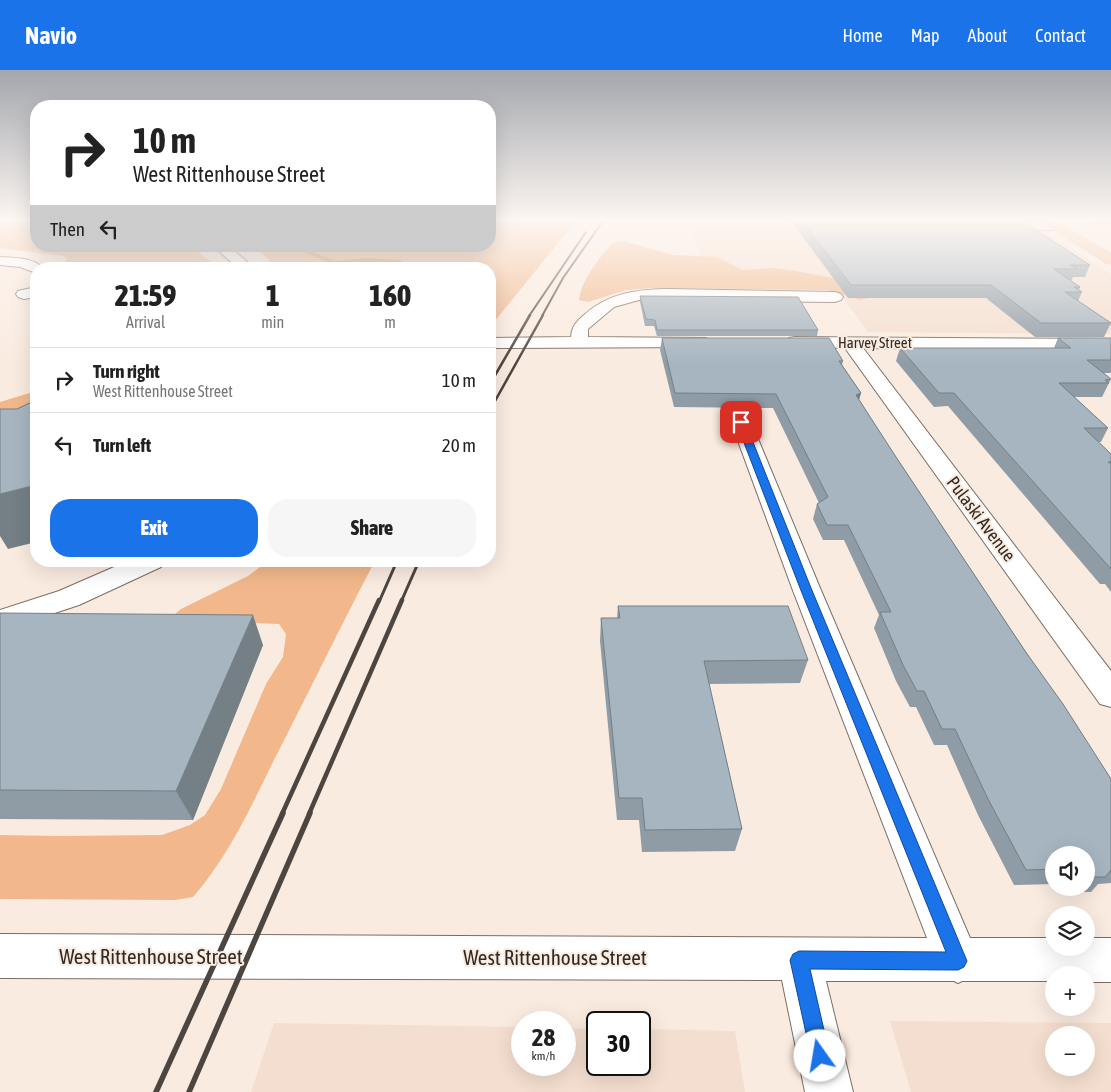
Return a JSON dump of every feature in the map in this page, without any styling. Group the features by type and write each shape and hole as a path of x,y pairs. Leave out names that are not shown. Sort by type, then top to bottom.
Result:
{"street":[{"path":"579,343 580,328 599,310 616,301 632,296 675,294 835,297"},
{"path":"496,343 715,342"},
{"name":"Harvey Street","path":"782,342 1111,344"},
{"name":"Pulaski Avenue","path":"850,342 1111,695"},
{"path":"741,422 806,588 958,961"},
{"path":"0,620 69,598 139,567"},
{"name":"West Rittenhouse Street","path":"0,956 958,961 1111,960"},
{"path":"799,960 829,1092"}],"shaded area":[{"path":"496,269 537,269 496,320"},
{"path":"592,269 778,269 864,284 881,295 860,300 828,290 653,288 626,290 588,302 579,300 580,292"},
{"path":"706,269 1103,269 1111,274 1111,334 868,332 828,277 709,276"},
{"path":"30,393 30,439 0,416 0,402"},
{"path":"260,567 372,567 247,813 228,848 206,882 193,897 175,900 0,899 0,835 162,835 190,825 205,815 221,789 266,684 283,657 286,634 279,624 168,620 181,609 248,576"},
{"path":"890,1021 1111,1023 1111,1092 911,1092"},
{"path":"274,1023 511,1027 511,1076 576,1076 576,1028 586,1029 586,1076 651,1076 651,1029 735,1031 745,1092 251,1092"}],"building":[{"path":"839,269 1076,269 1054,269 1080,287 1074,287 1082,292 1065,292 1111,323 1041,323 991,285 851,285"},
{"path":"640,296 798,297 818,330 657,330 655,320 646,319"},
{"path":"662,338 829,338 843,361 839,361 861,393 856,395 1025,651 1063,704 1111,779 1111,870 1105,877 1095,877 1095,846 1045,846 1045,869 1026,870 988,799 955,729 942,729 924,691 917,691 903,665 880,612 891,612 848,525 827,525 817,504 828,497 776,394 675,393"},
{"path":"1058,338 1111,338 1111,360 1087,360 1111,379 1105,380 1109,383 1059,383 1108,428 1084,428 1111,454 1111,462 1108,462 1111,464 1111,569 954,393 939,393 900,348 1071,348"},
{"path":"30,403 30,486 0,494 0,409 17,409"},
{"path":"618,606 788,606 808,660 704,661 742,829 645,830 642,798 619,798 601,618 620,618"},
{"path":"0,613 253,615 176,791 0,790"}],"railway":[{"path":"529,316 561,269"},
{"path":"542,316 570,269"},
{"path":"496,374 530,315"},
{"path":"496,399 543,315"},
{"path":"379,602 394,567"},
{"path":"401,602 416,567"},
{"path":"282,814 379,600"},
{"path":"309,814 402,600"},
{"path":"156,1092 283,813"},
{"path":"189,1092 310,813"}],"route":[{"path":"741,422 806,588 958,961 799,960 820,1056"}]}
